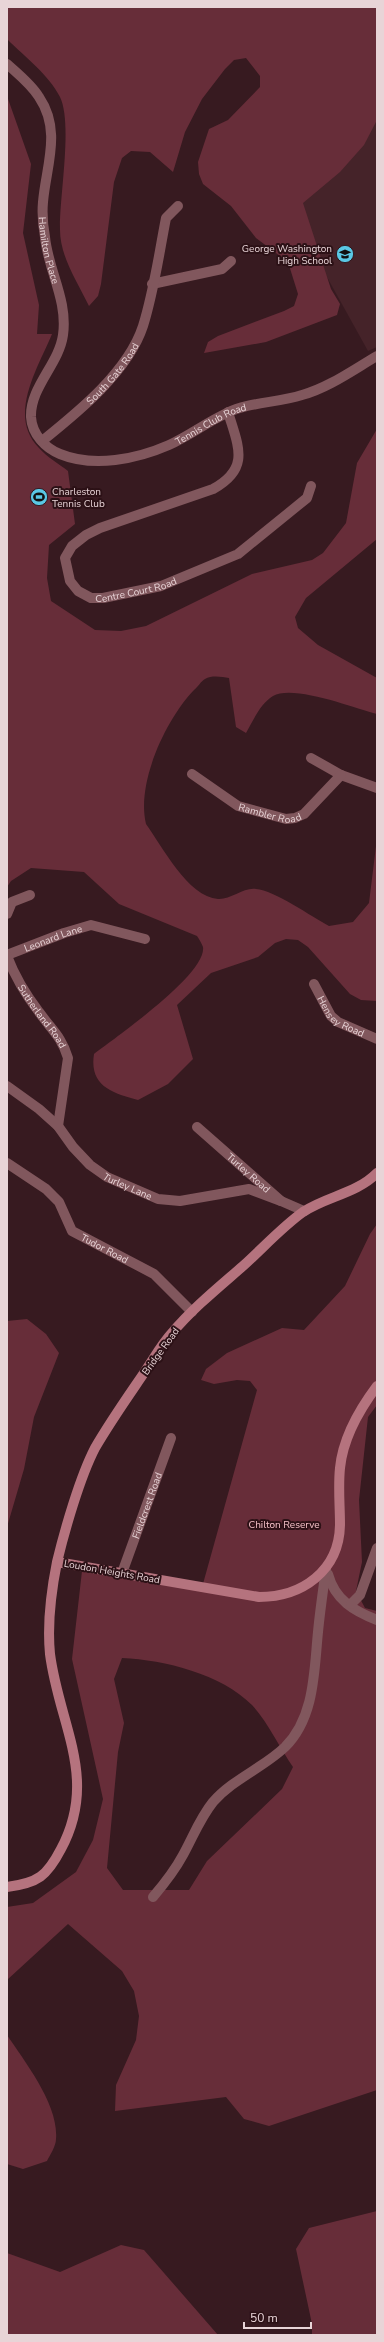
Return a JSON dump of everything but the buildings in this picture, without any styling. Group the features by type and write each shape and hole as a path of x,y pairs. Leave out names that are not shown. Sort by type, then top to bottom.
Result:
{"main road":[{"name":"Bridge Road","path":"58,1562 68,1522 95,1449 171,1334 192,1312 304,1211 362,1186 377,1172"},
{"name":"Loudon Heights Road","path":"7,1887 25,1885 41,1877 51,1868 70,1834 76,1805 78,1777 76,1757 57,1688 50,1643 49,1616 58,1562 233,1593 271,1597 305,1586 326,1569 337,1543 340,1526 340,1468 343,1448 350,1429 365,1401 377,1386"}],"street":[{"name":"Hamilton Place","path":"7,64 27,82 40,98 48,116 52,141 43,203 45,239 61,294 64,334 57,358 36,395 31,416 34,429 42,442"},
{"name":"South Gate Road","path":"42,442 84,406 126,358 142,327 166,218 178,206"},
{"path":"152,284 222,269 231,261"},
{"name":"Tennis Club Road","path":"42,442 51,451 70,458 111,460 141,456 170,444 228,412 305,394 377,356"},
{"name":"Centre Court Road","path":"228,412 239,454 238,466 222,484 213,489 100,528 72,546 65,558 66,571 70,581 78,591 91,598 103,598 161,586 238,554 307,498 311,486"},
{"path":"312,758 341,775 377,788"},
{"name":"Rambler Road","path":"192,774 238,806 286,819 295,818 304,814 341,775"},
{"path":"7,914 12,902 30,895"},
{"name":"Leonard Lane","path":"7,956 69,931 91,925 145,939"},
{"name":"Sutherland Road","path":"7,956 13,972 27,996 60,1037 68,1058 58,1126"},
{"name":"Hensey Road","path":"314,984 331,1016 338,1022 377,1039"},
{"name":"Turley Lane","path":"7,1086 39,1108 58,1126 73,1147 90,1165 107,1177 158,1199 180,1201 248,1189 281,1201"},
{"name":"Turley Road","path":"197,1127 281,1201 304,1211"},
{"name":"Tudor Road","path":"7,1163 46,1189 59,1202 72,1231 154,1274 192,1312"},
{"name":"Fieldcrest Road","path":"122,1573 171,1438"},
{"path":"351,1604 360,1595 377,1548"},
{"path":"326,1569 331,1586 342,1602 351,1604 356,1612 377,1620"},
{"path":"153,1897 179,1862 196,1827 212,1803 228,1788 273,1758 298,1732 310,1701 314,1681 326,1569"}],"shaded area":[{"name":"George Washington High School","path":"377,69 377,347 368,351 287,205"}],"green space":[{"path":"7,7 377,7 377,120 364,145 340,172 303,203 331,289 340,304 337,315 266,342 204,353 208,342 218,336 294,306 298,294 288,262 256,238 231,206 203,184 199,174 198,162 209,129 228,120 260,87 260,76 246,58 234,60 225,69 202,99 185,132 173,172 150,152 131,151 122,158 114,182 101,284 98,296 89,306 70,270 61,240 60,216 65,143 64,109 60,97 50,81 7,39"},
{"path":"7,96 31,164 23,233 39,305 37,334 52,334 28,392 25,407 26,421 30,435 39,448 68,471 75,524 49,545 47,578 51,601 95,630 121,631 146,626 252,574 312,560 323,553 346,523 357,463 377,429 377,539 306,598 295,617 298,628 318,645 377,678 377,714 324,698 294,693 282,693 273,696 264,703 246,733 236,727 229,678 211,677 205,679 183,702 164,734 149,771 145,790 144,808 146,824 177,869 196,890 207,896 218,899 227,898 251,889 264,891 283,899 329,926 353,922 369,903 377,838 377,1001 361,1000 350,994 308,947 298,940 286,939 275,943 258,957 211,973 177,1005 193,1059 168,1084 138,1100 111,1091 99,1081 95,1074 93,1065 94,1054 139,1020 191,973 200,959 203,947 199,939 197,936 119,904 84,872 31,868 11,881 7,887"},
{"name":"Chilton Reserve","path":"377,1224 377,1405 368,1417 359,1500 362,1562 356,1591 365,1608 377,1611 377,2090 269,2126 244,2119 226,2097 115,2111 116,2085 136,2040 139,2016 134,1991 122,1971 68,1924 7,1980 7,1907 33,1903 76,1872 93,1840 103,1799 72,1659 82,1571 201,1591 257,1390 250,1381 237,1380 214,1384 201,1380 206,1369 227,1353 282,1328 304,1330 345,1286 370,1234","holes":["122,1658 139,1659 192,1671 209,1677 239,1694 258,1711 293,1767 282,1789 207,1861 189,1890 123,1890 107,1868 118,1752 124,1723 114,1679"]},
{"path":"27,1319 46,1334 59,1353 34,1417 24,1469 7,1527 7,1321"},
{"path":"7,2035 47,2098 55,2126 56,2142 47,2161 23,2169 7,2164"},
{"path":"377,2211 377,2335 312,2335 312,2324 296,2249 309,2228"},
{"path":"121,2245 144,2250 218,2335 7,2335 7,2253 60,2272"}],"place":[{"name":"George Washington High School","path":"345,254"},
{"name":"Charleston Tennis Club","path":"39,497"}]}
